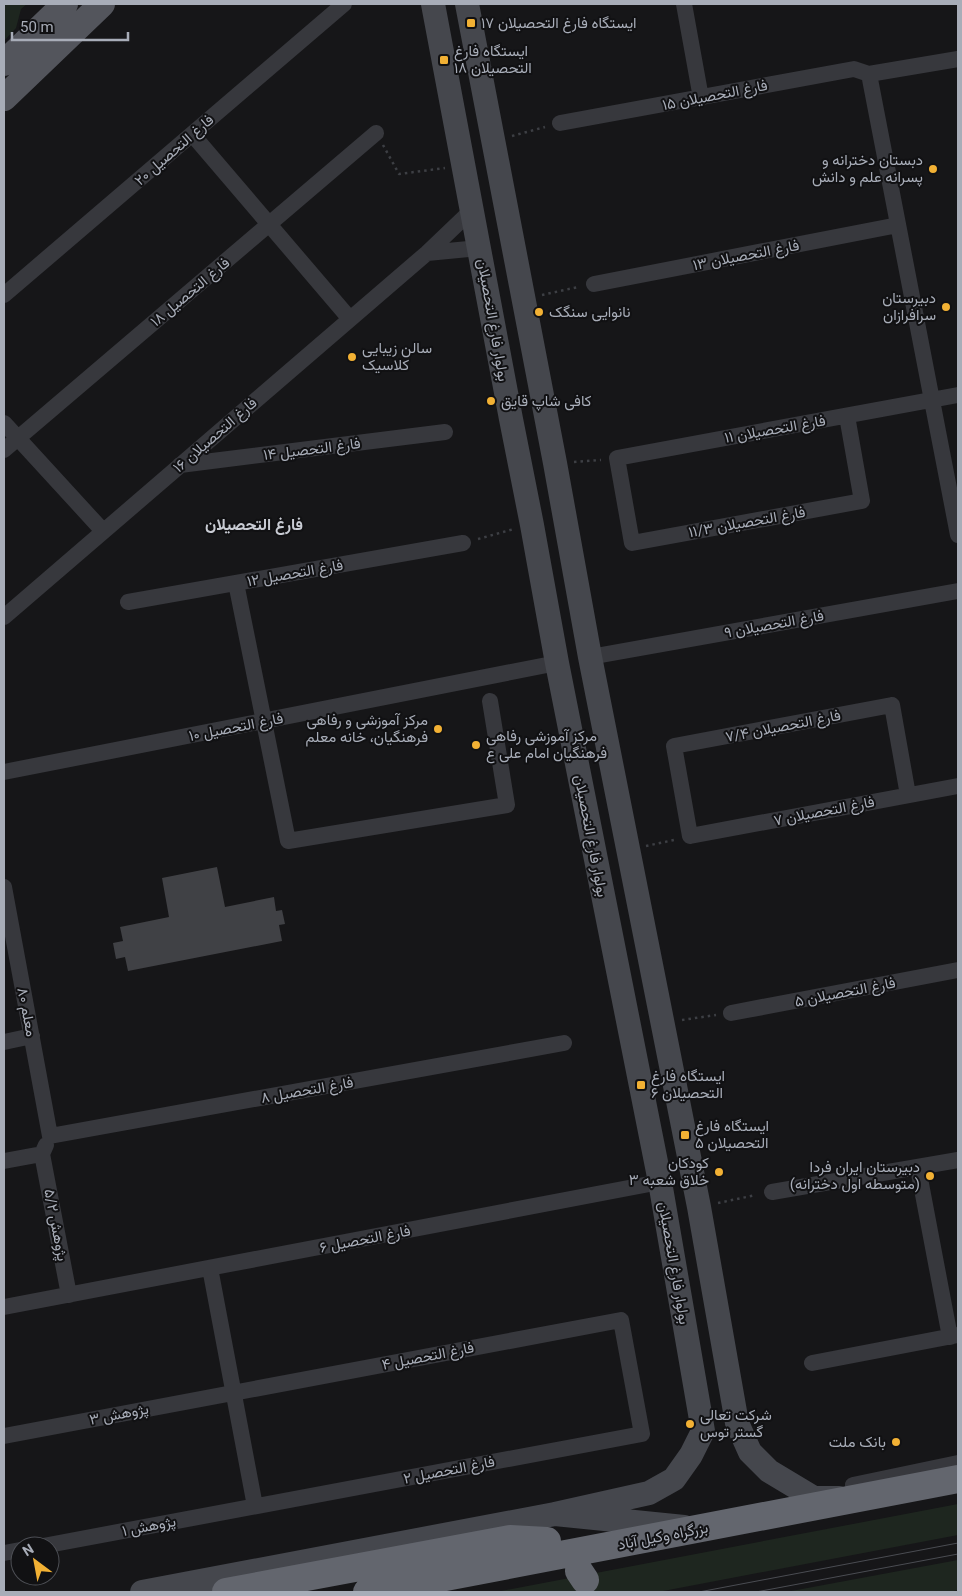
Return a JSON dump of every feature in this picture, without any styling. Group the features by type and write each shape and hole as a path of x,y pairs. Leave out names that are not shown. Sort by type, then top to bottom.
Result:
{"highway":[{"name":"بزرگراه وکیل آباد","path":"368,1592 701,1528 856,1492 955,1472"},
{"path":"226,1592 510,1539 547,1541"}],"main road":[{"path":"4,63 65,4"},
{"path":"4,98 102,4"},
{"name":"بولوار فارغ التحصیلان","path":"433,4 557,663 660,1182 704,1431"},
{"path":"467,4 555,463 590,657 630,850 699,1207 737,1423 750,1452 769,1471 814,1498 856,1492"},
{"path":"557,663 590,657"},
{"path":"142,1592 555,1514 649,1493 674,1479 691,1455 704,1431 712,1436 722,1436 731,1431 737,1423"},
{"path":"555,1514 701,1528"}],"street":[{"name":"فارغ التحصیل ۲۰","path":"4,295 344,4"},
{"path":"684,4 701,98"},
{"name":"فارغ التحصیلان ۱۵","path":"560,123 854,69 869,74 958,59"},
{"path":"869,74 958,535"},
{"name":"فارغ التحصیل ۱۸","path":"4,450 376,133"},
{"path":"192,134 350,319"},
{"name":"فارغ التحصیلان ۱۶","path":"4,616 350,319 472,210"},
{"name":"فارغ التحصیلان ۱۳","path":"594,284 898,225"},
{"path":"426,253 479,248"},
{"name":"فارغ التحصیلان ۱۱","path":"617,458 958,395"},
{"name":"فارغ التحصیلان ۱۱/۳","path":"617,458 632,543 862,501 846,416"},
{"path":"4,424 103,531"},
{"name":"فارغ التحصیل ۱۴","path":"180,465 445,432"},
{"name":"فارغ التحصیل ۱۲","path":"128,602 463,543"},
{"path":"236,583 288,841 507,805 490,702"},
{"name":"فارغ التحصیلان ۹","path":"590,657 958,591"},
{"name":"فارغ التحصیل ۱۰","path":"4,772 557,663"},
{"name":"فارغ التحصیلان ۷/۴","path":"690,836 674,746 892,705 908,796"},
{"name":"فارغ التحصیلان ۷","path":"690,836 958,786"},
{"name":"معلم ۸۰","path":"4,887 7,922 32,1036 50,1136"},
{"name":"فارغ التحصیلان ۵","path":"731,1013 958,970"},
{"path":"4,1042 32,1036"},
{"name":"فارغ التحصیل ۸","path":"50,1136 564,1043"},
{"path":"4,1161 42,1154 50,1136"},
{"name":"پژوهش ۵/۲","path":"42,1154 69,1295"},
{"path":"772,1192 958,1160"},
{"path":"812,1363 954,1336 918,1168"},
{"name":"فارغ التحصیل ۶","path":"4,1307 660,1182"},
{"path":"210,1268 255,1506"},
{"name":"فارغ التحصیل ۴","path":"234,1392 622,1320 642,1434"},
{"name":"پژوهش ۳","path":"4,1436 234,1392"},
{"name":"فارغ التحصیل ۲","path":"255,1506 642,1434"},
{"name":"پژوهش ۱","path":"60,1543 255,1506"}],"path":[{"path":"493,141 560,123"},
{"path":"376,133 399,174 464,166"},
{"path":"524,300 594,284"},
{"path":"555,463 617,458"},
{"path":"463,543 532,524"},
{"path":"630,850 690,836"},
{"path":"663,1023 731,1013"},
{"path":"699,1207 772,1192"}],"shaded area":[{"path":"4,4 27,4 21,9 16,28 4,41"},
{"path":"958,1504 958,1535 658,1592 496,1592"},
{"path":"958,1560 958,1590 949,1592 786,1592"}],"building":[{"path":"217,867 225,907 274,897 276,911 282,910 285,924 279,925 282,941 128,971 125,957 116,959 113,943 123,941 120,927 169,917 162,878"}],"tram line":[{"path":"699,1592 958,1543"},
{"path":"756,1592 958,1554"}],"place":[{"name":"ایستگاه فارغ التحصیلان ۱۷","path":"471,23"},
{"name":"ایستگاه فارغ التحصیلان ۱۸","path":"444,60"},
{"name":"دبستان دخترانه و پسرانه علم و دانش","path":"933,169"},
{"name":"دبیرستان سرافرازان","path":"946,307"},
{"name":"نانوایی سنگک","path":"539,312"},
{"name":"سالن زیبایی کلاسیک","path":"352,357"},
{"name":"کافی شاپ قایق","path":"491,401"},
{"name":"مرکز آموزشی و رفاهی فرهنگیان، خانه معلم","path":"438,729"},
{"name":"مرکز آموزشی رفاهی فرهنگیان امام علی ع","path":"476,745"},
{"name":"ایستگاه فارغ التحصیلان ۶","path":"641,1085"},
{"name":"ایستگاه فارغ التحصیلان ۵","path":"685,1135"},
{"name":"کودکان خلاق شعبه ۳","path":"719,1172"},
{"name":"دبیرستان ایران فردا (متوسطه اول دخترانه)","path":"930,1176"},
{"name":"شرکت تعالی گستر توس","path":"690,1424"},
{"name":"بانک ملت","path":"896,1442"}],"district":[{"name":"فارغ التحصیلان","path":"254,524"}]}
